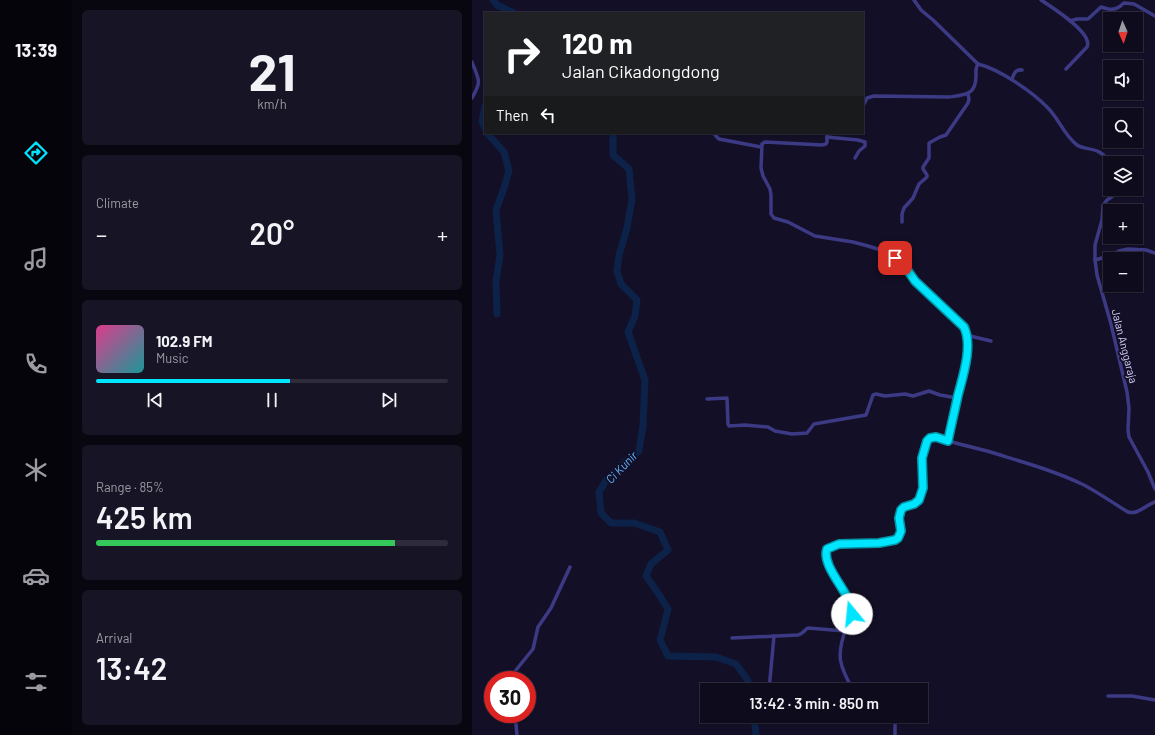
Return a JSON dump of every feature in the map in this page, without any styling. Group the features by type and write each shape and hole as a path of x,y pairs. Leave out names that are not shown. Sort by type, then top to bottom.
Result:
{"street":[{"path":"914,0 921,10 960,45 978,64 1012,79 1034,95 1049,108 1070,139 1077,145 1085,149 1096,151 1104,156"},
{"path":"1041,0 1070,21 1081,31 1088,42 1088,45 1066,69"},
{"path":"1070,21 1077,19 1088,19 1101,7 1107,10 1118,8 1124,3 1134,4 1155,16"},
{"path":"472,62 479,82 472,98"},
{"path":"864,104 867,98 874,96 949,97 968,94 974,88 975,67 978,64"},
{"path":"1012,79 1016,71 1022,70"},
{"path":"902,222 904,208 913,198 919,184 927,177 922,167 929,158 929,142 946,135 968,103 968,94"},
{"path":"714,134 719,139 761,147"},
{"path":"855,158 866,144 865,142 827,135 827,142 826,144 822,145 765,142 761,147 762,168 770,189 770,212 772,216 800,227 815,236 853,242 884,251 904,265 915,281 964,327 966,335 966,363 948,441"},
{"name":"Jalan Anggaraja","path":"1112,196 1106,200 1103,205 1102,220 1095,245 1097,275 1111,324 1127,392 1129,408 1129,437 1148,472 1155,489"},
{"path":"884,251 891,244 908,245"},
{"path":"1095,260 1128,249 1146,250 1155,253"},
{"path":"966,335 991,341"},
{"path":"707,399 727,398 729,426 745,425 767,427 776,432 793,434 807,433 814,424 866,415 873,395 875,394 885,396 905,394 913,396 929,391 939,395 957,398"},
{"path":"849,683 840,662 841,646 853,611 846,594 832,571 826,556 827,549 839,544 879,543 898,538 901,531 899,518 901,510 919,500 923,488 922,458 927,441 930,438 936,437 1019,461 1057,474 1084,485 1132,514 1148,504 1155,502"},
{"path":"515,671 533,649 538,627 551,608 570,567"},
{"path":"732,638 801,635 808,628 845,631"},
{"path":"770,683 774,636"},
{"path":"1108,696 1132,696 1155,700"},
{"path":"516,723 517,735"},
{"path":"895,723 895,735"}],"waterway":[{"name":"Ci Kunir","path":"493,0 497,5 512,12"},
{"path":"484,111 482,121 484,126"},
{"path":"488,134 504,152 509,171 496,210 500,255 496,281 497,314"},
{"name":"Ci Kunir","path":"613,134 613,155 629,169 632,199 627,228 619,255 617,271 621,284 637,300 635,316 628,332 645,380 643,426 639,451 607,479 599,492 601,513 611,523 634,523 660,532 668,550 651,564 646,576 668,609 660,640 668,656 716,657 736,664 748,683"},
{"name":"Ci Kunir","path":"755,723 756,735"}],"route":[{"path":"852,614 853,611 846,594 834,577 827,559 827,549 839,544 879,543 898,538 901,531 899,514 904,507 914,504 919,500 923,488 922,458 928,439 936,437 948,441 966,363 967,344 966,331 964,327 915,281 904,265 895,258"}]}
